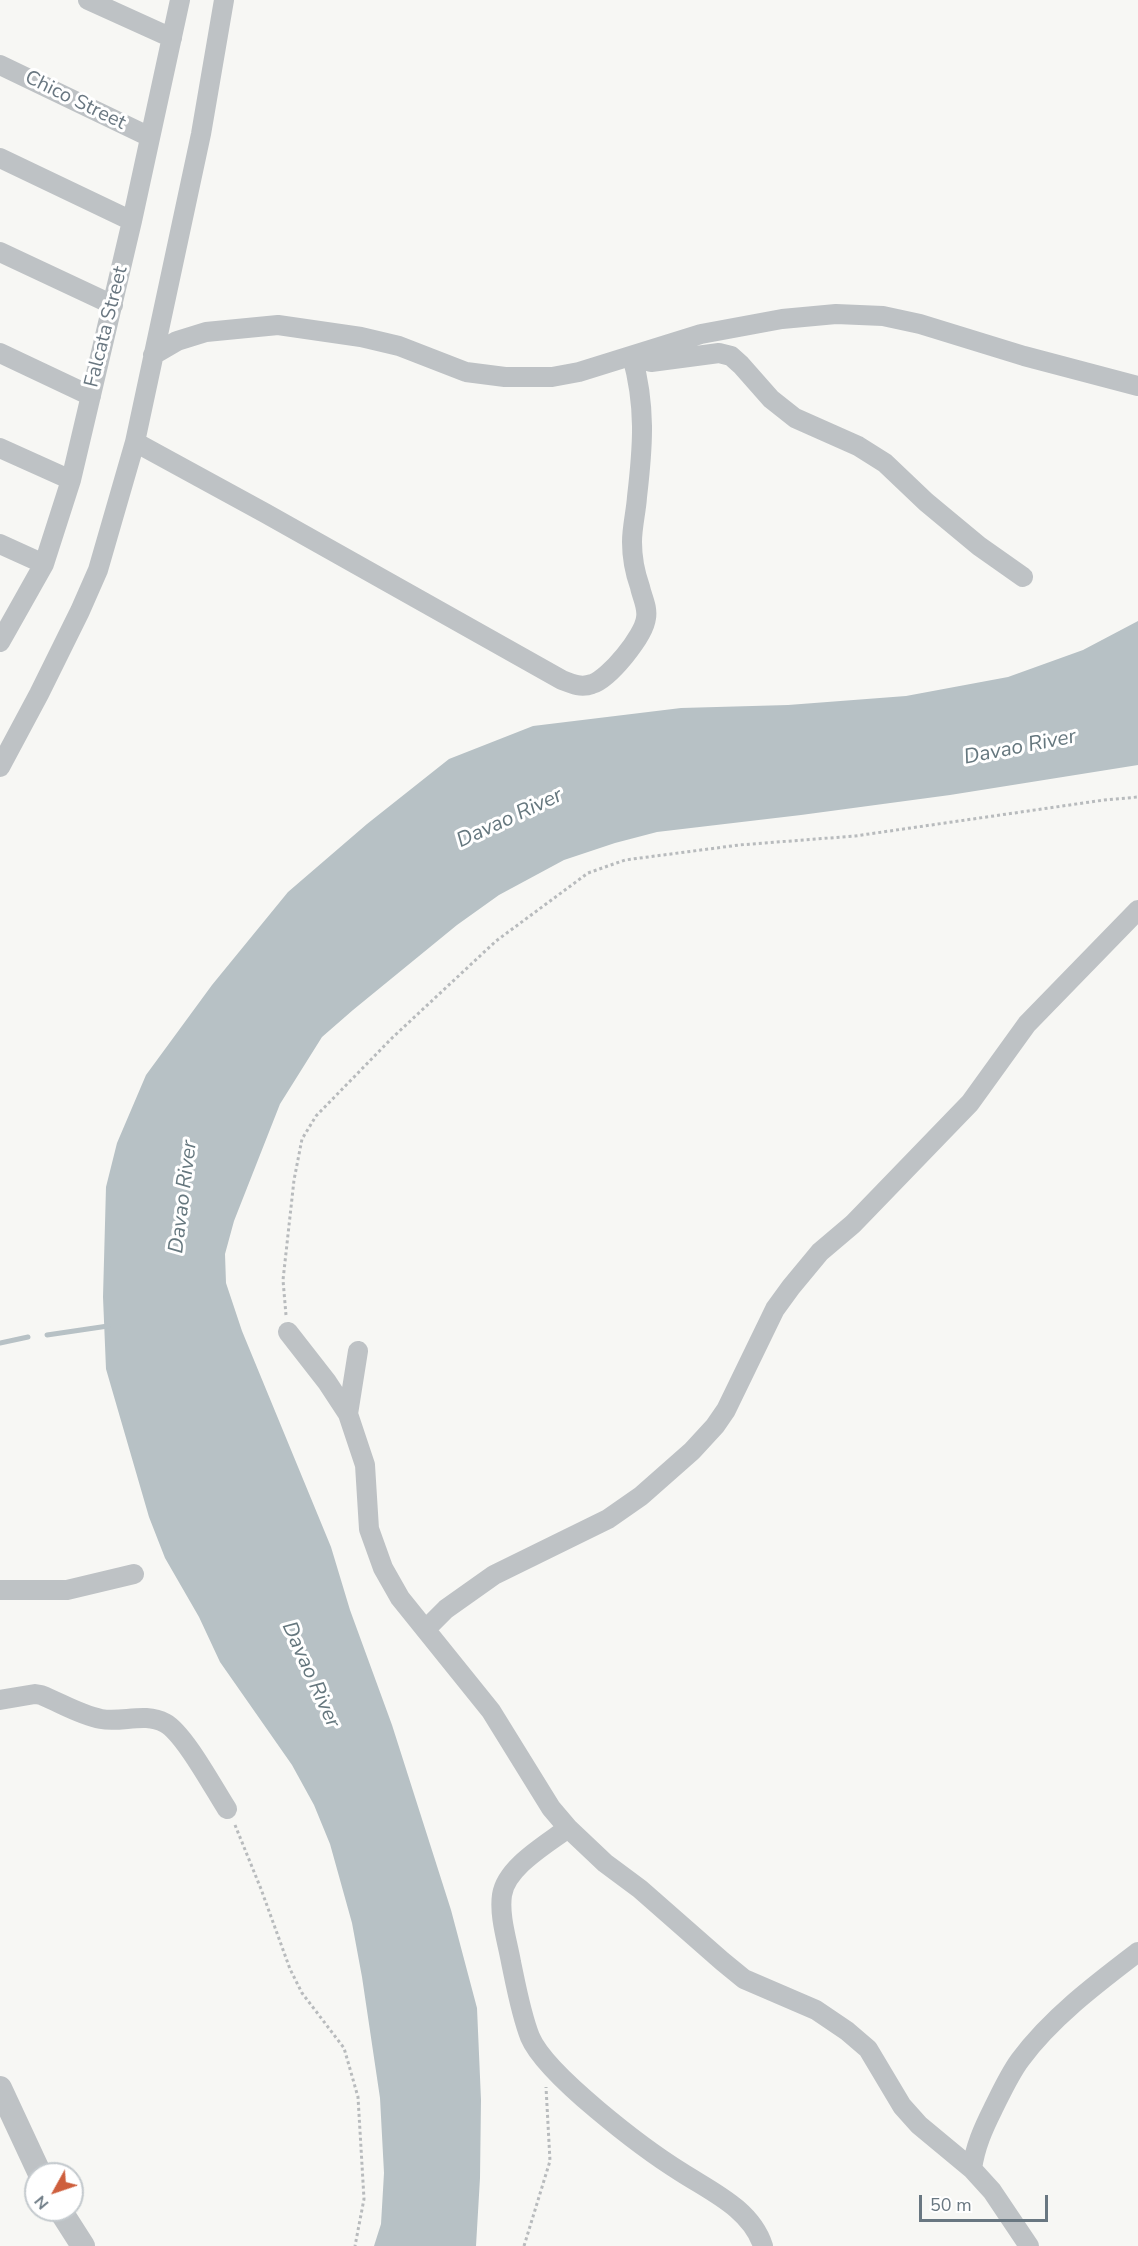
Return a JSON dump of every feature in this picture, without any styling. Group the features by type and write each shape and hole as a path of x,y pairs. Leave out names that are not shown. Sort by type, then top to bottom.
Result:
{"street":[{"path":"88,0 172,38"},
{"name":"Falcata Street","path":"0,642 44,564 70,480 113,305 180,0"},
{"path":"0,767 44,684 98,570 135,442 201,134 224,0"},
{"name":"Chico Street","path":"0,65 150,137"},
{"path":"0,158 132,221"},
{"path":"0,252 113,305"},
{"path":"153,355 177,341 206,332 278,325 361,337 399,346 466,372 505,377 552,377 579,372 701,334 748,324 836,314 883,316 920,324 1024,356 1138,386"},
{"path":"0,353 91,396"},
{"path":"632,356 651,362 719,353 730,356 771,399 795,418 858,446 885,463 935,510 979,546 1023,577"},
{"path":"135,442 562,680 578,686 593,684 608,673 626,654 641,632 646,619 646,606 635,570 632,542 643,441 640,384 632,356"},
{"path":"0,448 70,480"},
{"path":"0,544 44,564"},
{"path":"426,1629 446,1609 494,1575 608,1519 641,1496 692,1451 726,1410 770,1319 791,1287 820,1252 853,1224 970,1103 1027,1024 1138,910"},
{"path":"288,1332 327,1382 348,1414 365,1465 369,1529 379,1558 400,1598 491,1711 552,1808 568,1828 605,1863 654,1901 744,1979 816,2010 847,2031 868,2049 902,2106 993,2191 1029,2246"},
{"path":"348,1414 358,1351"},
{"path":"0,1590 67,1590 134,1574"},
{"path":"0,1700 35,1694 87,1715 104,1719 135,1717 165,1723 178,1735 227,1809"},
{"path":"568,1828 525,1860 511,1874 502,1892 502,1911 508,1946 528,2031 537,2048 579,2093 656,2157 729,2203 750,2220 763,2246"},
{"path":"972,2169 980,2135 1018,2063 1054,2022 1138,1952"},
{"path":"0,2088 34,2162"},
{"path":"68,2222 83,2246"}],"path":[{"path":"288,1332 283,1280 294,1180 302,1139 316,1116 392,1038 496,941 588,873 625,860 739,845 855,836 1138,797"},
{"path":"227,1809 245,1846 290,1969 302,1993 344,2048 358,2097 364,2199 355,2246"},
{"path":"524,2246 550,2161 545,2093 552,2066"}],"water":[{"name":"Davao River","path":"1138,621 1138,765 950,795 657,832 564,860 499,895 457,925 353,1010 322,1037 280,1104 234,1221 225,1254 226,1283 242,1331 331,1547 350,1610 392,1725 451,1910 477,2008 481,2100 476,2246 374,2246 381,2224 384,2173 380,2098 352,1923 330,1844 314,1805 292,1765 220,1662 199,1617 165,1558 149,1517 106,1369 103,1297 106,1187 117,1143 146,1075 212,985 288,892 367,824 449,759 533,726 681,708 788,705 906,696 1008,677 1083,650"}],"waterway":[{"path":"47,1335 108,1326"},
{"path":"0,1343 28,1337"}]}
